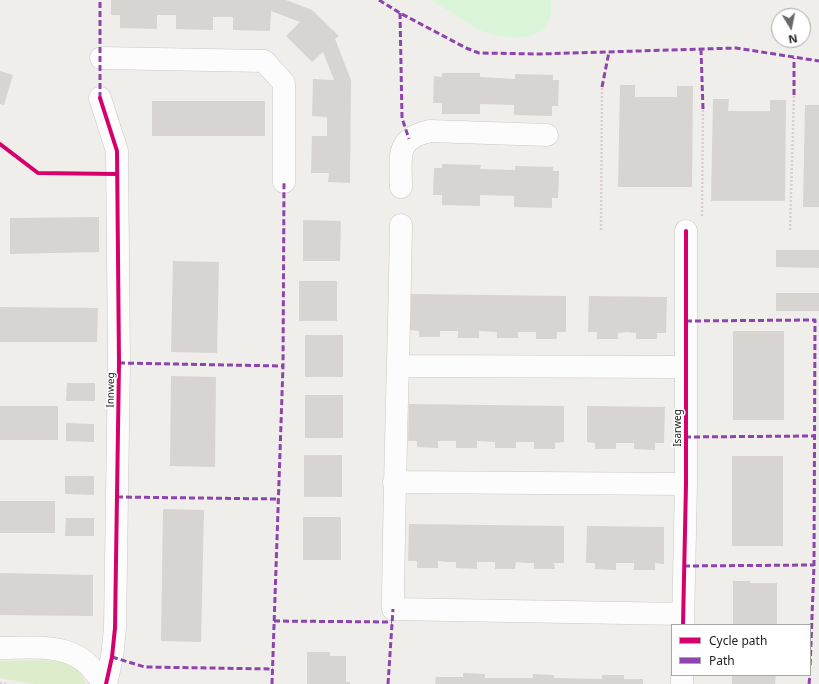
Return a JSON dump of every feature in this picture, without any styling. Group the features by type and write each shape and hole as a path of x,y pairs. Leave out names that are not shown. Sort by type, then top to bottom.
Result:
{"street":[{"path":"101,58 264,61 284,84 284,182"},
{"name":"Innweg","path":"100,98 117,151 119,364 115,628 112,657 105,684"},
{"path":"400,187 401,154 409,139 418,134 430,131 547,135"},
{"path":"401,225 394,482 393,609 683,619"},
{"name":"Isarweg","path":"683,619 686,484 686,367 694,226"},
{"path":"398,366 686,367"},
{"path":"394,482 686,484"},
{"path":"0,648 40,648 60,650 75,655 85,661 105,684"}],"path":[{"path":"601,230 602,87"},
{"path":"790,230 794,95"},
{"path":"694,226 703,109"},
{"path":"0,684 6,684"}],"green space":[{"path":"431,0 551,0 551,14 547,24 540,31 531,36 508,37 482,31"},
{"path":"40,660 61,662 76,668 86,684 35,684 0,678 0,661"}],"building":[{"path":"111,0 286,0 312,10 339,36 335,39 351,80 350,183 328,182 329,173 311,173 312,136 327,136 327,117 312,116 313,79 334,80 323,52 312,62 286,36 300,22 271,11 270,31 233,30 233,17 213,17 213,30 176,29 176,15 157,15 157,29 120,28 120,15 111,15"},
{"path":"0,71 13,75 4,105 0,104"},
{"path":"442,73 480,73 480,77 515,79 515,74 553,75 553,80 559,80 558,106 552,106 552,116 514,115 514,105 480,104 480,114 442,114 442,103 433,103 434,76 442,77"},
{"path":"620,85 635,85 635,97 677,97 677,86 693,86 692,187 618,187"},
{"path":"713,99 729,99 728,111 770,111 770,100 786,100 785,201 711,201"},
{"path":"152,101 265,101 265,136 152,136"},
{"path":"805,105 819,105 819,207 803,207"},
{"path":"442,164 481,165 480,169 515,170 515,166 553,167 553,171 559,171 558,198 552,198 552,208 514,207 514,196 480,195 480,206 442,205 442,195 433,195 434,168 442,168"},
{"path":"99,217 99,252 10,254 10,218"},
{"path":"303,220 341,221 340,261 303,261"},
{"path":"776,250 819,250 819,268 776,267"},
{"path":"173,261 219,262 217,353 171,352"},
{"path":"299,281 337,281 337,321 299,321"},
{"path":"776,293 819,293 819,311 776,311"},
{"path":"411,294 566,296 566,332 557,332 557,339 536,339 536,332 518,332 518,338 497,338 497,332 479,331 479,338 458,338 458,331 440,331 440,337 419,337 419,331 410,330"},
{"path":"589,296 667,297 666,333 657,333 657,339 636,339 636,333 627,332 618,333 618,339 597,339 597,332 588,332"},
{"path":"0,307 98,308 97,342 0,342"},
{"path":"733,331 784,331 784,420 733,420"},
{"path":"305,335 343,335 343,377 305,377"},
{"path":"171,376 216,377 215,467 170,466"},
{"path":"67,383 95,383 95,401 66,401"},
{"path":"305,395 343,395 343,438 305,438"},
{"path":"409,404 564,406 564,442 555,443 555,449 534,449 534,442 516,442 516,448 495,448 495,442 477,441 477,448 456,448 456,441 438,441 438,448 417,447 417,441 408,441"},
{"path":"0,406 58,406 58,440 0,440"},
{"path":"587,406 665,407 664,443 655,443 655,450 634,449 634,443 616,443 616,449 595,449 595,443 587,442"},
{"path":"66,423 94,424 94,442 66,441"},
{"path":"304,455 342,455 342,497 304,497"},
{"path":"732,456 783,456 783,546 732,546"},
{"path":"65,476 94,476 94,495 65,494"},
{"path":"0,501 55,501 55,533 0,533"},
{"path":"163,509 204,510 201,642 161,641"},
{"path":"303,517 341,517 341,560 303,560"},
{"path":"66,518 94,518 94,536 65,536"},
{"path":"409,524 564,526 564,563 554,563 555,569 534,569 534,563 516,562 515,569 495,569 495,562 477,562 477,569 456,568 456,562 438,561 438,568 417,568 417,561 408,561"},
{"path":"587,526 664,527 664,564 655,563 655,570 634,570 634,563 616,563 616,570 595,569 595,563 586,563"},
{"path":"0,573 93,575 93,616 0,615"},
{"path":"733,581 750,581 750,583 777,583 777,624 733,624"},
{"path":"307,652 330,652 330,656 346,656 346,682 350,682 350,684 307,684"},
{"path":"463,673 485,674 485,678 533,678 533,674 554,675 554,678 602,679 602,675 624,675 624,679 643,679 643,684 435,684 436,677 463,677"},
{"path":"732,676 776,676 775,684 732,684"}],"marked path":[{"path":"100,0 100,98"},
{"path":"379,0 400,13 466,48 479,53 540,54 736,48 819,61"},
{"path":"400,13 402,118 409,139"},
{"path":"701,49 703,109"},
{"path":"602,87 609,52"},
{"path":"794,58 794,95"},
{"path":"272,684 283,366 284,182"},
{"path":"686,321 815,320 814,565 811,642"},
{"path":"119,363 283,366"},
{"path":"685,437 814,436"},
{"path":"117,497 278,499"},
{"path":"684,566 814,565"},
{"path":"388,684 393,609"},
{"path":"274,621 392,622"},
{"path":"112,657 145,667 273,669"},
{"path":"809,684 810,676"}],"cycle path":[{"path":"100,98 117,151 119,363 115,628 112,657 106,684"},
{"path":"0,144 38,173 117,174"},
{"path":"683,624 686,484 686,231"}]}
